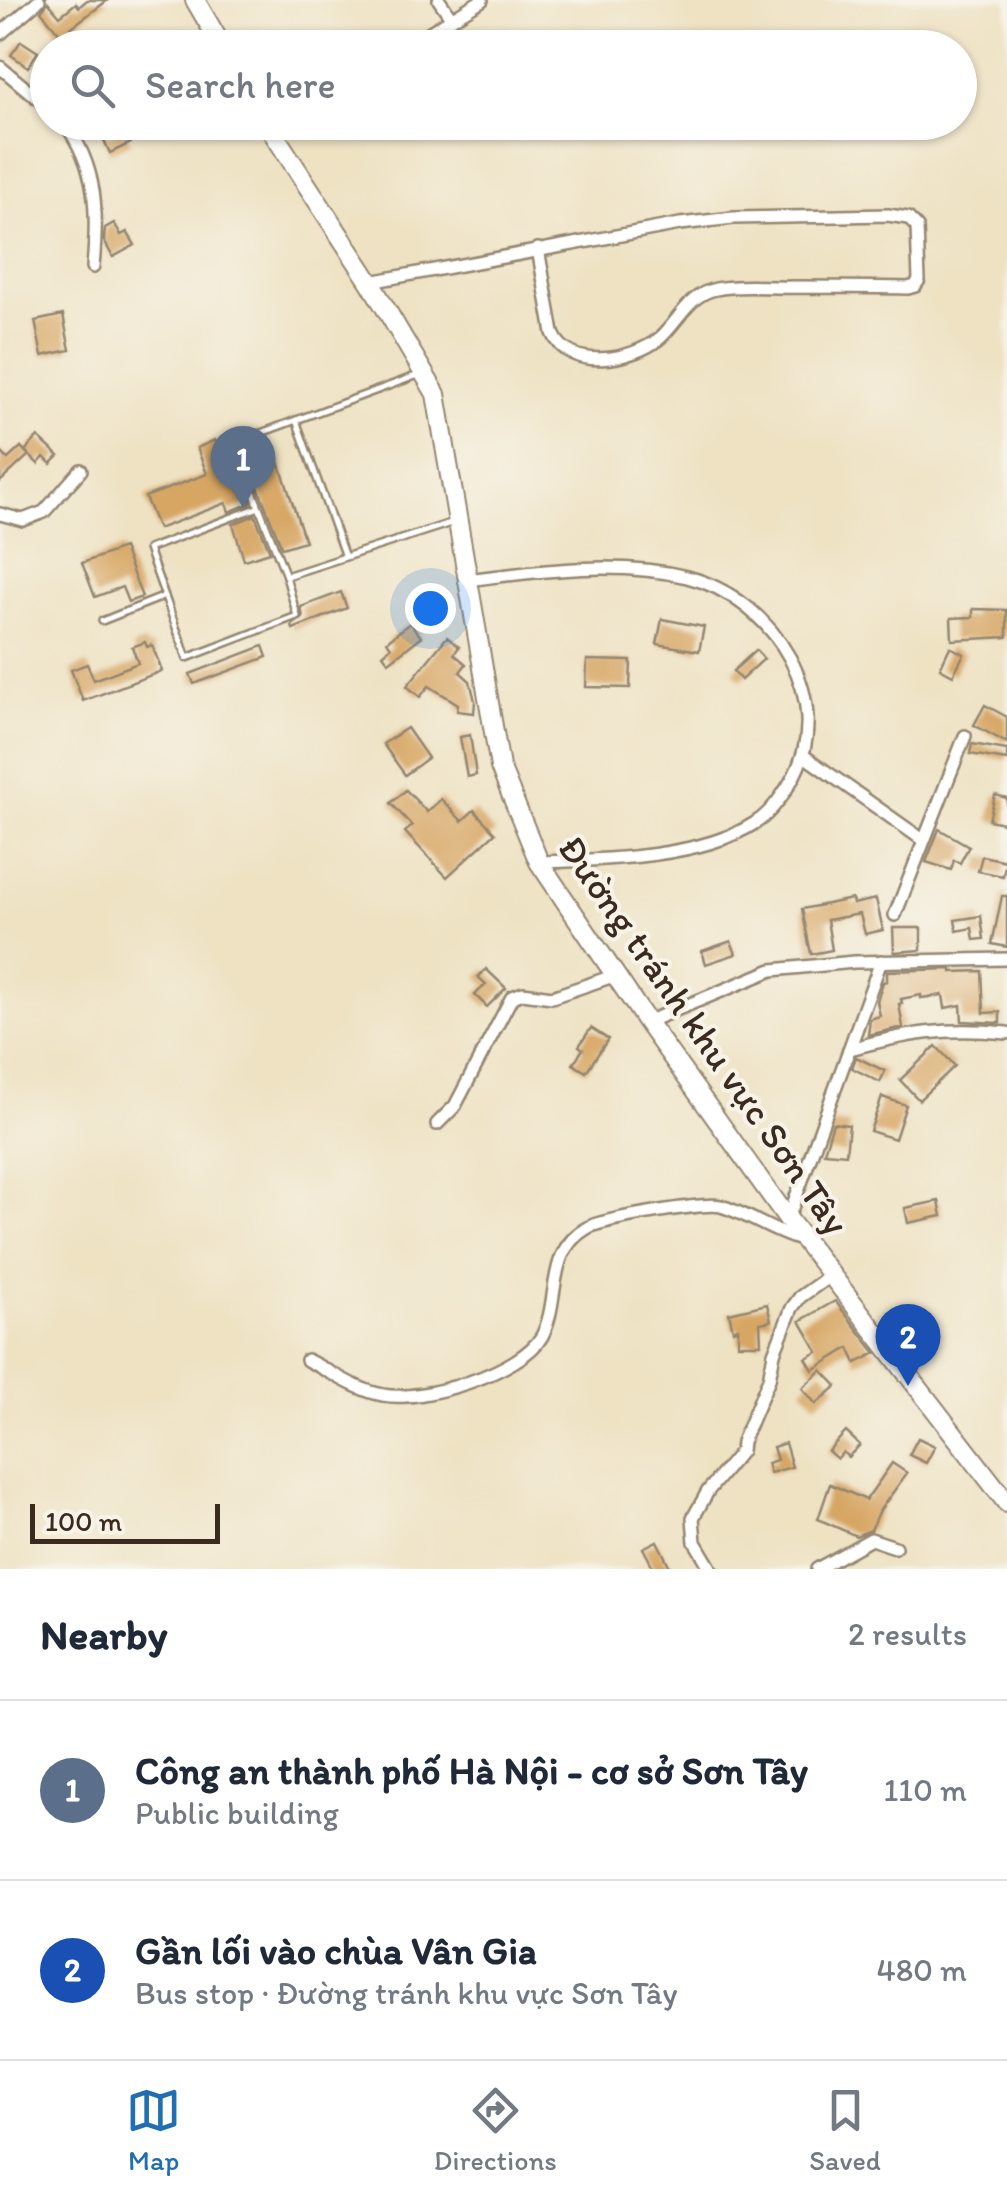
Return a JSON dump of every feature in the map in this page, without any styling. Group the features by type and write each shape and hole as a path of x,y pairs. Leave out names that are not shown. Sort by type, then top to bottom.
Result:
{"highway":[{"path":"195,0 212,30"},
{"name":"Đường tránh khu vực Sơn Tây","path":"278,140 370,282 436,394 500,768 539,862 788,1219 1007,1504"}],"street":[{"path":"0,34 39,0"},
{"path":"439,0 452,19"},
{"path":"434,30 482,0"},
{"path":"0,67 30,92"},
{"path":"75,140 85,156 96,193 94,267"},
{"path":"370,282 538,249 631,232 733,218 888,215 908,218 916,226 918,280 916,286 908,288 740,286 706,291 650,344 623,354 592,358 568,353 552,333 538,249"},
{"path":"0,514 23,520 37,516 81,470"},
{"path":"467,580 591,568 687,577 733,595 775,637 795,668 807,701 810,730 804,756 778,802 757,822 734,834 674,850 539,862"},
{"path":"895,914 965,736"},
{"path":"804,756 923,840"},
{"path":"648,1022 772,970 881,961 1007,959"},
{"path":"788,1219 881,961"},
{"path":"437,1124 454,1106 512,997 523,993 552,998 616,975"},
{"path":"850,1049 903,1035 957,1028 1007,1033"},
{"path":"308,1360 388,1396 465,1384 498,1372 518,1360 542,1336 565,1245 594,1224 716,1205 782,1236 806,1241"},
{"path":"711,1569 695,1542 695,1511 741,1451 792,1308 800,1297 831,1274"},
{"path":"817,1569 870,1539 895,1547"}],"lane":[{"path":"259,507 148,548 187,658 297,616 286,576 234,443 424,373"},
{"path":"296,420 346,556"},
{"path":"286,576 457,522"},
{"path":"102,621 165,596"}],"building":[{"path":"87,0 108,0 68,30 57,30 41,11 48,2 60,16 76,3 79,7"},
{"path":"21,41 30,47 30,64 28,67 11,55"},
{"path":"104,140 130,140 131,143 110,153"},
{"path":"114,223 121,235 127,232 135,245 113,257 104,241 105,228"},
{"path":"63,315 70,350 42,356 35,321"},
{"path":"38,437 59,456 51,464 44,457 38,464 25,451"},
{"path":"215,440 227,469 236,466 251,503 229,512 226,503 158,529 145,497 207,474 197,448"},
{"path":"21,447 29,455 0,482 0,451 8,459"},
{"path":"276,453 305,541 282,548 248,462"},
{"path":"255,515 270,552 244,560 233,524"},
{"path":"123,548 142,597 128,602 122,587 95,597 82,563"},
{"path":"437,586 452,604 433,619 418,601"},
{"path":"341,592 347,608 293,629 292,625 303,618 301,607"},
{"path":"973,609 1007,610 1007,637 952,640 951,618 973,617"},
{"path":"662,619 704,627 699,651 657,644"},
{"path":"410,623 421,637 389,662 383,654 391,647 387,641"},
{"path":"447,637 459,647 454,654 466,664 460,672 470,681 474,713 457,711 458,704 429,686 420,697 407,686"},
{"path":"145,642 147,647 152,645 162,671 83,701 71,670 87,664 94,680 138,663 132,647"},
{"path":"263,646 267,657 194,684 190,674"},
{"path":"950,647 964,654 953,675 940,668"},
{"path":"756,650 764,659 741,680 733,671"},
{"path":"587,660 631,661 630,688 586,687"},
{"path":"985,705 1007,717 1007,743 974,725"},
{"path":"407,728 428,758 405,775 383,744"},
{"path":"470,735 476,775 467,777 460,737"},
{"path":"972,744 1007,750 1007,760 970,754"},
{"path":"406,790 427,812 441,799 462,821 474,810 495,833 447,877 405,832 412,826 391,803"},
{"path":"995,795 1007,798 1007,824 989,820"},
{"path":"939,829 969,846 960,863 954,860 951,870 926,862"},
{"path":"982,856 1006,861 1003,876 978,871"},
{"path":"1002,896 1007,896 1007,947 992,944"},
{"path":"852,899 853,904 876,899 883,930 865,934 860,914 827,920 832,950 811,954 802,909"},
{"path":"981,916 984,939 974,940 972,928 957,931 955,920"},
{"path":"893,928 921,928 921,950 894,952"},
{"path":"731,941 736,954 706,964 702,951"},
{"path":"486,969 506,988 487,1007 475,995 486,984 478,977"},
{"path":"887,971 982,971 984,1013 1000,1012 1000,1023 962,1021 961,1005 945,1008 943,995 921,995 901,999 903,1027 868,1035 870,1019 880,1016 877,1001 883,982 887,981"},
{"path":"591,1028 608,1039 586,1072 573,1064"},
{"path":"936,1046 955,1066 919,1100 900,1080"},
{"path":"856,1057 885,1071 880,1082 852,1068"},
{"path":"882,1097 906,1105 895,1139 870,1131"},
{"path":"833,1123 849,1125 846,1154 824,1152"},
{"path":"939,1201 942,1216 908,1223 905,1208"},
{"path":"835,1301 876,1353 856,1363 849,1348 813,1370 806,1358 818,1352 800,1321"},
{"path":"767,1304 771,1321 760,1323 761,1344 738,1344 738,1328 733,1330 729,1313"},
{"path":"822,1370 837,1386 816,1404 802,1388"},
{"path":"846,1432 860,1445 848,1457 843,1452 837,1459 828,1451"},
{"path":"918,1438 935,1446 926,1463 909,1455"},
{"path":"785,1443 792,1467 770,1473 767,1463 777,1460 773,1447"},
{"path":"892,1463 907,1473 880,1510 871,1530 856,1536 818,1519 830,1484 866,1500"},
{"path":"657,1541 671,1569 654,1569 643,1548"}],"place":[{"name":"Công an thành phố Hà Nội - cơ sở Sơn Tây","path":"243,508"},
{"name":"Gần lối vào chùa Vân Gia","path":"908,1386"}]}
